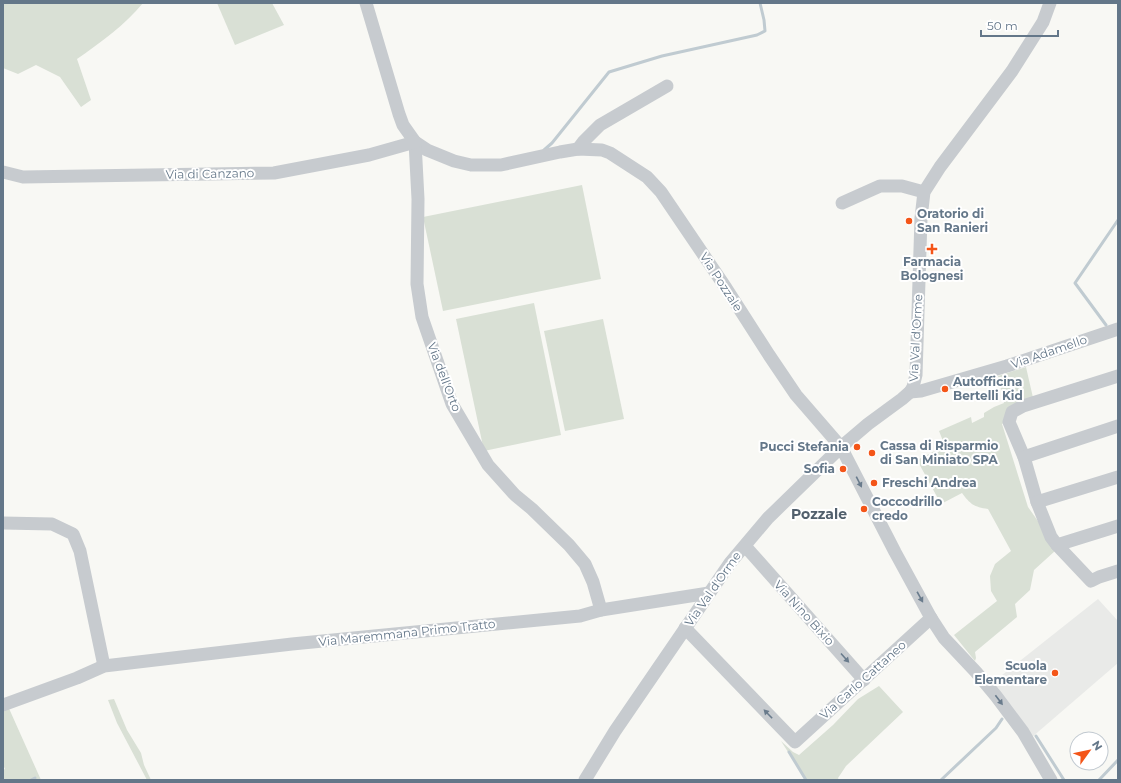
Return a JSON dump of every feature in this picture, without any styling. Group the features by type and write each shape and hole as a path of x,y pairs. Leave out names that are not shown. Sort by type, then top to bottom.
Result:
{"street":[{"path":"366,3 399,114 403,124 415,142"},
{"name":"Via Val d'Orme","path":"585,780 616,731 730,563 768,518 842,447 868,424 902,400 913,387 916,375 921,223 924,192 940,167 1012,71 1043,22 1050,3"},
{"path":"578,149 584,140 600,125 667,86"},
{"name":"Via Pozzale","path":"415,142 439,156 471,165 501,165 578,149 602,150 610,153 647,177 661,192 796,395 842,447 895,552 931,618 944,638 976,672 1023,732 1051,780"},
{"name":"Via di Canzano","path":"3,172 23,177 274,173 369,155 415,142"},
{"name":"Via dell'Orto","path":"415,142 418,200 417,284 422,317 452,404 488,465 515,494 569,545 586,564 601,610"},
{"path":"842,203 880,186 902,186 924,192"},
{"name":"Via Adamello","path":"910,392 1007,366 1118,329"},
{"path":"1118,376 1023,406 1012,412 1010,422 1024,457 1037,502 1051,537 1092,581 1099,577 1118,571"},
{"path":"1024,457 1118,426"},
{"path":"1037,502 1118,477"},
{"path":"3,523 52,524 73,534 80,551 104,666"},
{"path":"1057,545 1118,526"},
{"name":"Via Nino Bixio","path":"745,546 864,680"},
{"name":"Via Maremmana Primo Tratto","path":"3,705 78,678 104,666 292,644 580,616 601,610 709,593"},
{"name":"Via Carlo Cattaneo","path":"686,628 795,742 931,618"}],"shaded area":[{"path":"3,3 143,3 120,26 77,59 91,100 81,107 60,77 36,65 18,74 3,68"},
{"path":"217,3 272,3 284,25 235,45"},
{"path":"582,185 601,279 443,311 423,217"},
{"path":"534,303 561,435 484,451 456,319"},
{"path":"603,319 624,419 565,431 544,331"},
{"path":"1026,367 1034,402 1002,424 1028,507 1040,524 1055,551 1034,570 1030,590 1015,604 1017,617 975,652 975,661 954,635 997,601 991,591 990,576 995,564 1011,551 988,509 973,504 967,500 962,493 941,504 917,460 945,446 939,431 971,417 972,423 984,417 984,413 1004,403 998,376"},
{"name":"Scuola Elementare","path":"1098,599 1118,621 1118,663 1031,738 992,683"},
{"path":"879,686 903,712 846,766 838,778 839,780 806,780 781,741 793,752 799,755 833,725 858,699"},
{"path":"114,699 127,730 141,753 144,765 151,780 147,780 117,723 108,700"},
{"path":"7,704 41,780 3,780 3,770 5,769 3,765 3,705"}],"waterway":[{"path":"544,150 552,143 609,72 662,56 757,35 765,31 760,3"},
{"path":"1106,325 1075,283 1118,220"},
{"path":"941,780 996,728 1002,719"},
{"path":"1036,736 1064,780"},
{"path":"789,752 806,780"},
{"path":"1099,780 1118,760"},
{"path":"31,780 35,778"}],"place":[{"name":"Oratorio di San Ranieri","path":"909,221"},
{"name":"Farmacia Bolognesi","path":"932,249"},
{"name":"Autofficina Bertelli Kid","path":"945,389"},
{"name":"Pucci Stefania","path":"857,447"},
{"name":"Cassa di Risparmio di San Miniato SPA","path":"872,453"},
{"name":"Sofia","path":"843,469"},
{"name":"Freschi Andrea","path":"874,483"},
{"name":"Coccodrillo credo","path":"864,509"},
{"name":"Scuola Elementare","path":"1055,673"}],"district":[{"name":"Pozzale","path":"819,514"}]}
